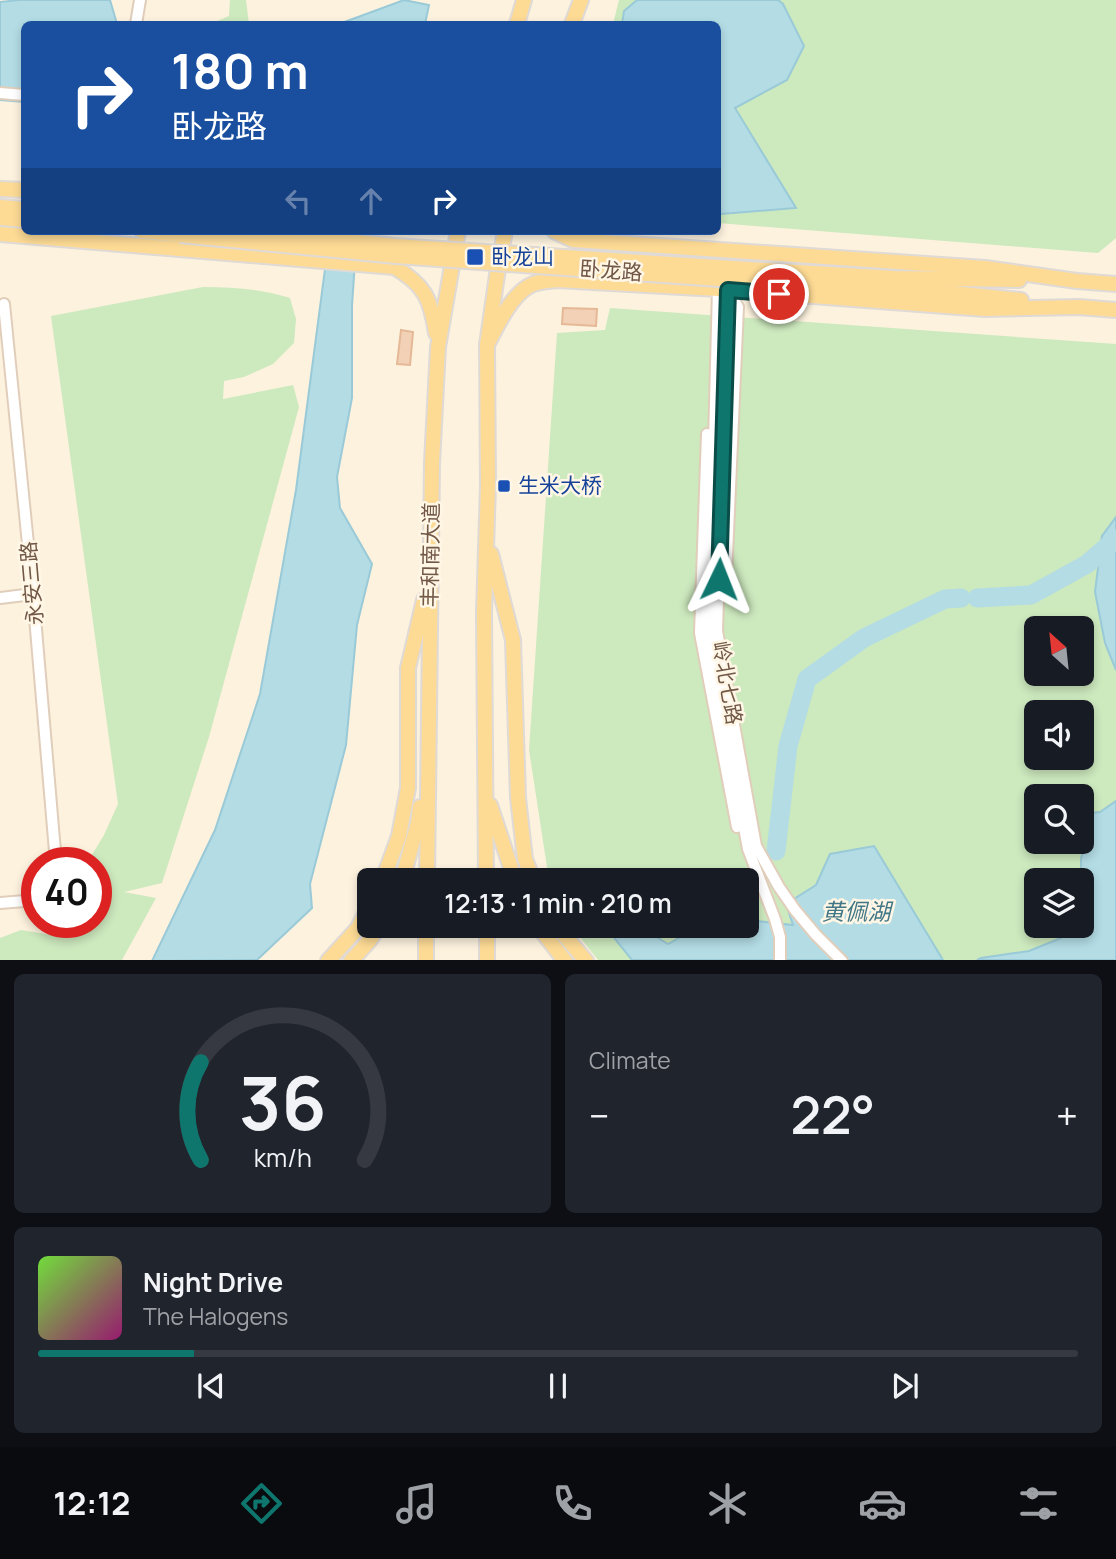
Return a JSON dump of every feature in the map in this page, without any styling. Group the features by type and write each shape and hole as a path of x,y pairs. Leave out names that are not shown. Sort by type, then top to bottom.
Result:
{"main road":[{"path":"518,21 524,0"},
{"path":"573,21 581,0"},
{"path":"0,189 21,190"},
{"path":"0,207 21,209"},
{"path":"0,218 21,220"},
{"path":"0,234 394,267 411,276 423,290 433,312 438,347"},
{"name":"卧龙路","path":"190,235 396,256 747,274 1116,284"},
{"name":"卧龙路","path":"290,235 747,274 1116,310"},
{"name":"丰和南大道","path":"427,868 432,463 438,347 457,235"},
{"path":"486,868 486,345 504,235"},
{"name":"卧龙路","path":"562,235 573,240 985,268 1077,281"},
{"name":"卧龙路","path":"486,345 508,306 528,286 541,281 556,280 985,309 1079,307"},
{"path":"487,535 513,640 518,798 528,868"},
{"path":"387,868 399,836 408,788 408,668 430,573"},
{"path":"405,868 418,823 429,743"},
{"path":"485,792 511,868"},
{"path":"329,960 357,929"},
{"path":"352,960 371,938"},
{"path":"425,960 426,938"},
{"path":"487,938 487,960"},
{"path":"547,938 564,960"},
{"path":"568,938 585,960"}],"street":[{"path":"136,21 140,0"},
{"path":"0,93 21,95"},
{"path":"723,290 709,634 748,849 775,919 780,937 780,960"},
{"name":"岭北七路","path":"723,290 717,631 756,846 779,887 805,923 841,960"},
{"name":"永安三路","path":"4,304 55,847"},
{"path":"0,598 33,594"},
{"path":"0,903 21,901"}],"green space":[{"path":"230,0 246,0 249,21 217,21 229,16"},
{"path":"619,0 1116,0 1116,238 1098,253 721,223 721,21 614,21"},
{"path":"203,287 225,287 269,292 290,298 296,319 294,343 273,364 244,377 224,381 223,399 293,385 299,407 209,737 162,883 124,892 156,898 122,960 0,960 0,938 21,930 21,938 112,938 112,847 97,847 118,804 51,316"},
{"path":"610,308 1116,344 1116,960 598,960 581,938 759,938 759,868 547,868 529,750 557,333 605,330"}],"water":[{"path":"110,0 116,21 21,21 21,102 0,100 0,2"},
{"path":"404,0 429,5 426,21 347,21"},
{"path":"637,0 778,0 783,4 804,46 787,80 735,108 796,208 721,214 721,21 622,21 624,11"},
{"path":"329,235 357,235 352,306 352,398 337,477 340,508 372,564 357,625 346,745 310,884 312,908 257,960 152,960 215,830 260,694 296,490"},
{"path":"1116,517 1116,670 1105,643 1095,592 1102,536"},
{"path":"1116,801 1116,960 977,960 1029,951 1061,938 1094,938 1094,868 1081,868 1081,859 1082,854 1094,854 1094,813 1100,812"},
{"name":"黄佩湖","path":"874,846 943,960 632,960 615,938 658,938 668,944 679,938 759,938 759,921 793,925 786,904 816,885 830,854"}],"building":[{"path":"563,308 597,309 596,326 562,324"},
{"path":"401,330 413,332 410,365 397,364"}],"waterway":[{"path":"977,598 1031,595 1087,564 1116,539"},
{"path":"776,851 788,746 807,679 864,638 945,599 961,598"}],"place":[{"name":"卧龙山","path":"475,257"},
{"name":"生米大桥","path":"504,486"}],"route":[{"path":"719,579 728,290 779,294"}]}
